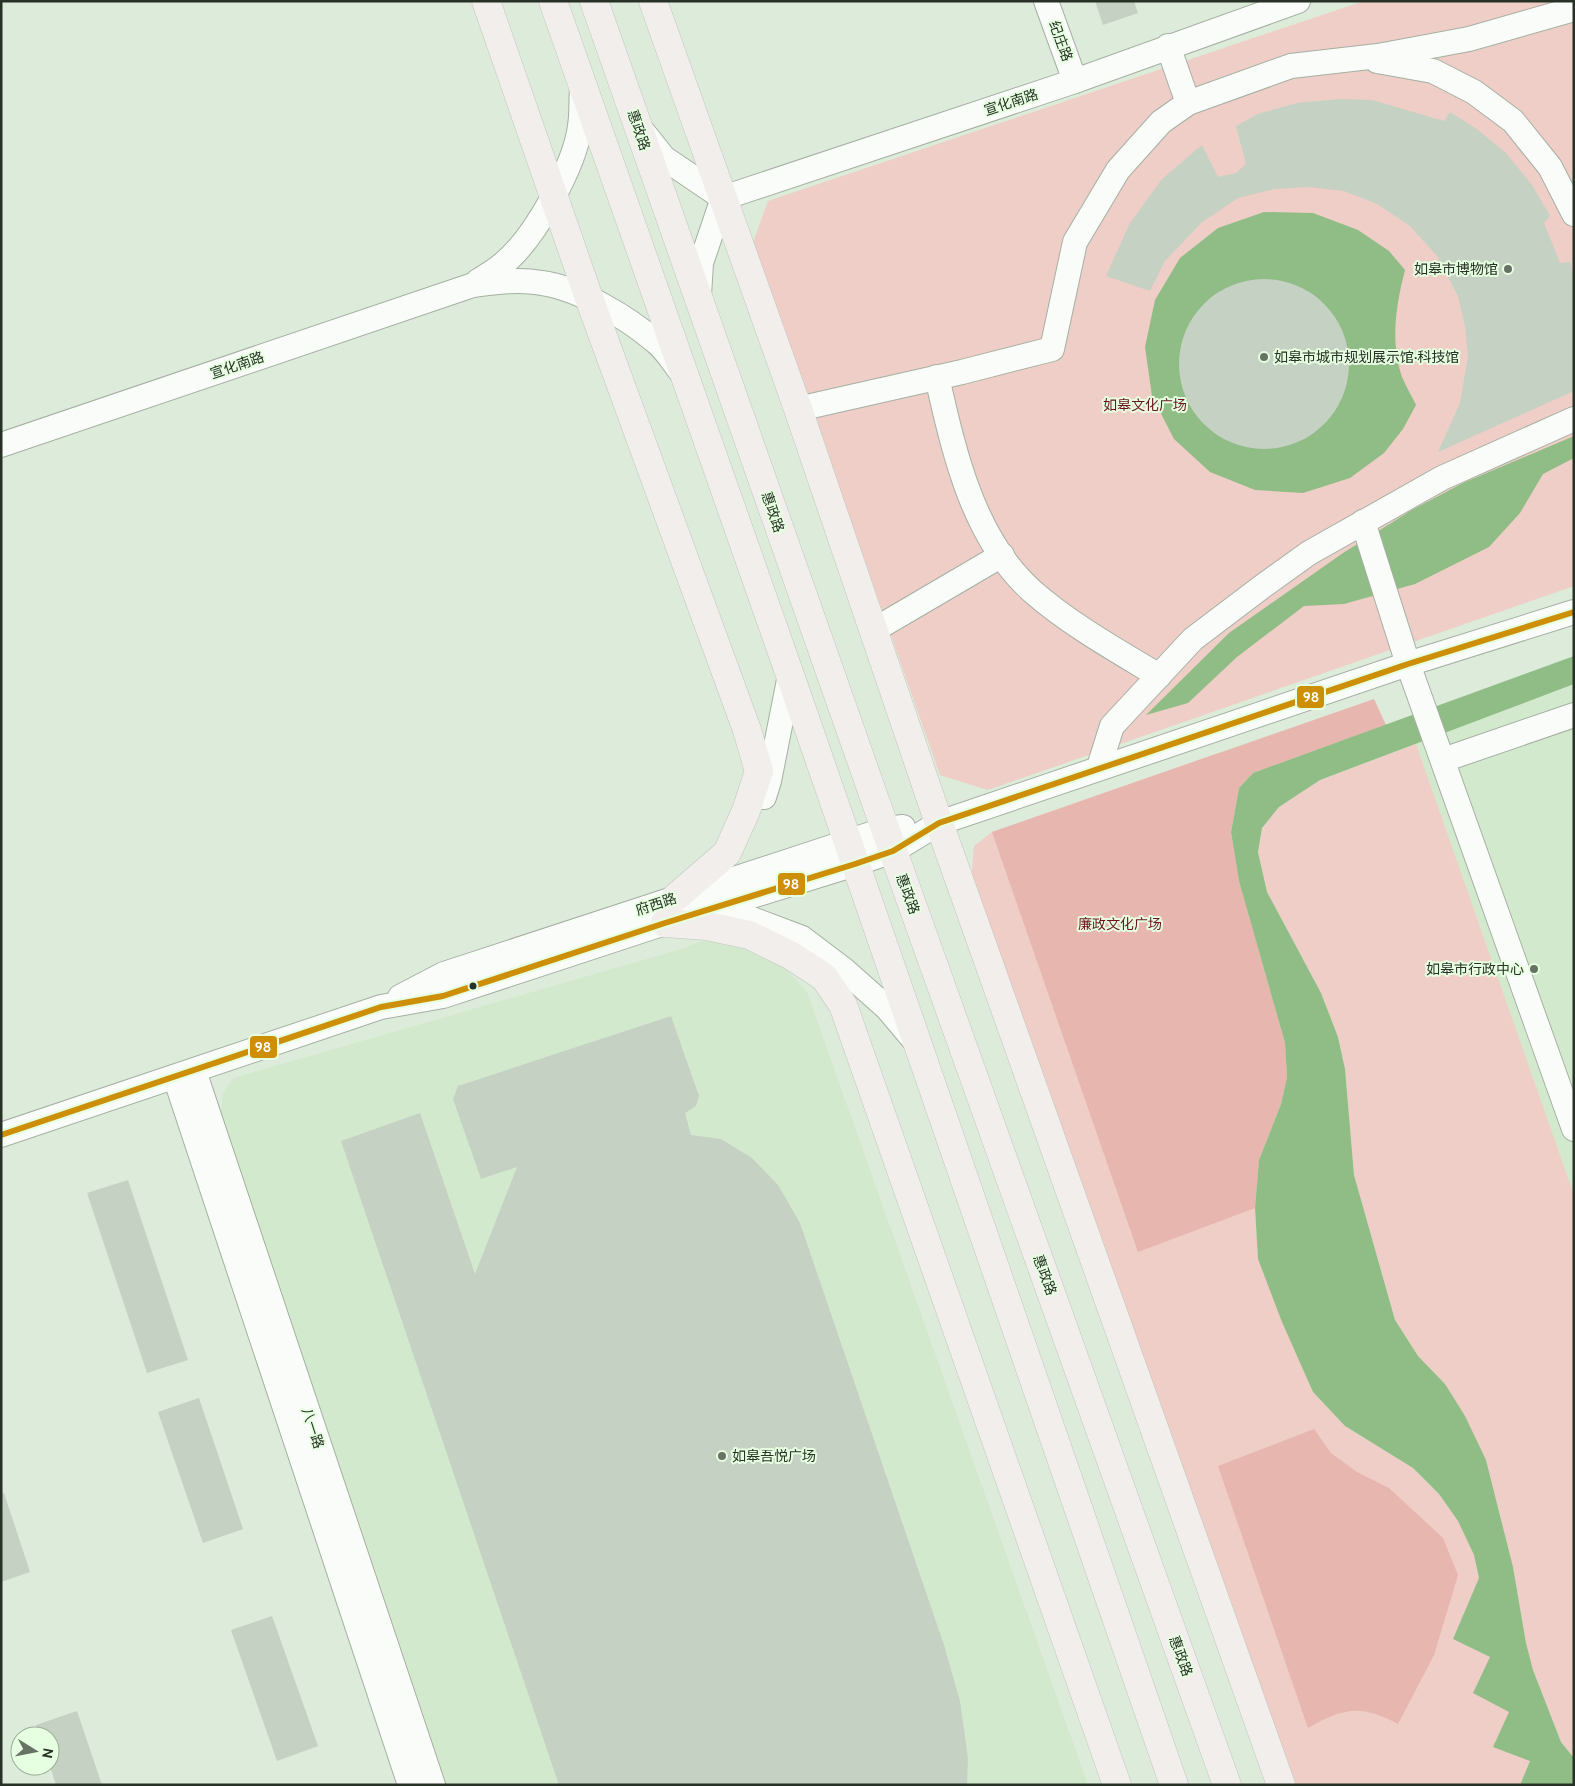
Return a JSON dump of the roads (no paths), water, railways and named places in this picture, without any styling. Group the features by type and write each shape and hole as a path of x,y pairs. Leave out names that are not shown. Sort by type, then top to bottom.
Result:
{"main road":[{"path":"486,1 589,298 747,730 758,771 746,812 727,853 676,897"},
{"path":"553,1 790,674 1174,1785"},
{"name":"惠政路","path":"594,1 889,840 1227,1785"},
{"path":"653,1 798,409 939,823 1281,1785"},
{"path":"665,923 707,926 749,935 790,955 824,977 843,1005 1117,1785"}],"street":[{"name":"纪庄路","path":"1046,1 1075,80"},
{"name":"宣化南路","path":"723,198 1075,80 1298,1"},
{"path":"798,409 937,378 1052,349 1075,242 1118,170 1161,122 1188,103 1291,66 1360,58 1469,39 1574,9"},
{"path":"1168,46 1188,103"},
{"path":"1360,58 1434,71 1474,92 1513,121 1550,167 1574,214"},
{"path":"473,285 504,264 525,241 554,196 571,161 580,127 582,82"},
{"path":"636,123 664,158 723,198 701,263 699,302"},
{"path":"473,285 507,280 544,283 589,298 626,319 658,344 684,375"},
{"name":"宣化南路","path":"1,445 473,285"},
{"path":"937,378 953,449 978,513 1002,555 1032,591 1084,630 1159,676"},
{"path":"1099,767 1112,726 1193,640 1263,586 1309,553 1442,478 1574,419"},
{"path":"1363,522 1408,664 1424,704 1574,1129"},
{"path":"874,630 1002,555"},
{"name":"府西路","path":"1,1135 381,1008 443,996 665,923 708,898 851,853 1099,767 1408,664 1574,612"},
{"path":"790,674 770,781 757,814 736,855 708,898 752,919 802,938 843,969 887,1008 916,1043"},
{"path":"1440,750 1574,715"},
{"name":"府西路","path":"381,1008 444,974 676,897 708,898"},
{"name":"八一路","path":"185,1074 410,1785"},
{"name":"八一路","path":"185,1074 433,1785"}],"place":[{"name":"如皋市博物馆","path":"1508,269"},
{"name":"如皋市城市规划展示馆·科技馆","path":"1264,357"},
{"name":"如皋市行政中心","path":"1534,969"},
{"name":"如皋吾悦广场","path":"722,1456"}],"park label":[{"name":"如皋文化广场","path":"1145,405"},
{"name":"廉政文化广场","path":"1120,924"}]}
